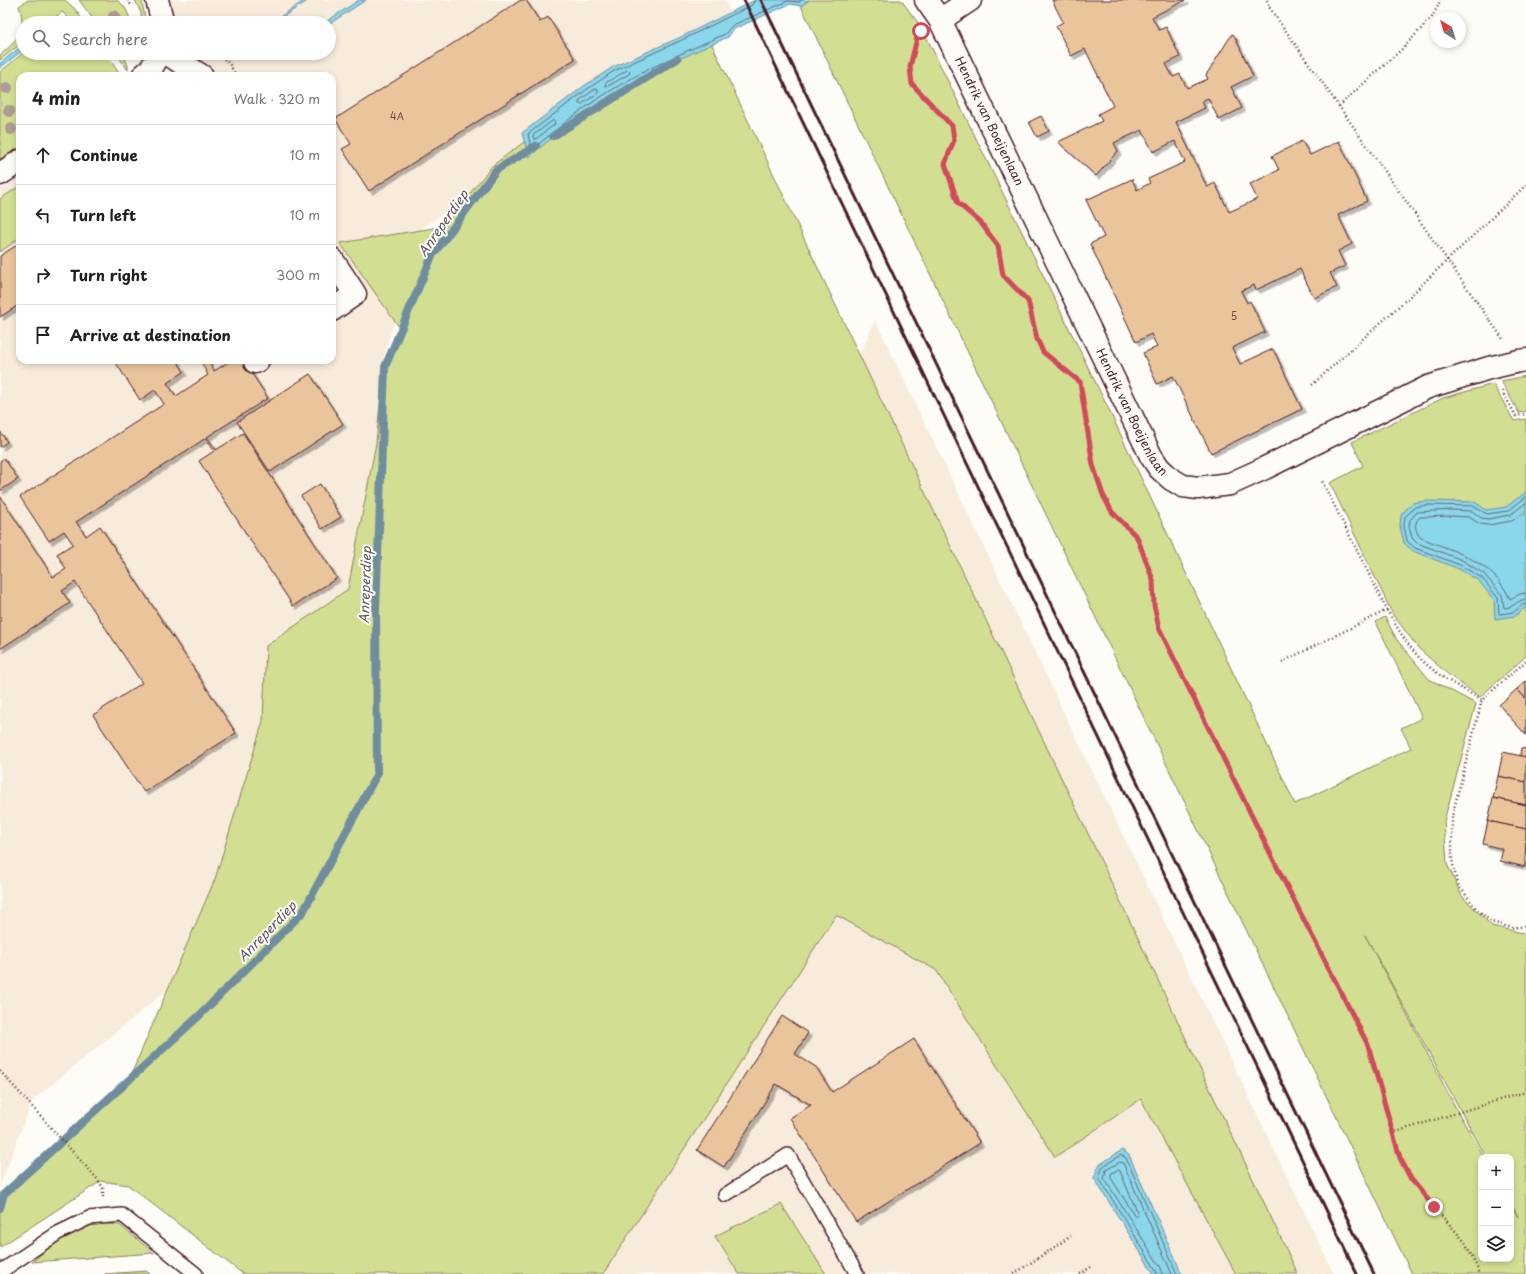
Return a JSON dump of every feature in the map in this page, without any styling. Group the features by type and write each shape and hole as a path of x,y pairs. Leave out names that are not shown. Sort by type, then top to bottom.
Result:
{"street":[{"path":"157,0 161,16"},
{"name":"Hendrik van Boeijenlaan","path":"926,0 940,20 1151,456 1159,468 1171,479 1183,486 1198,488 1230,484 1428,388 1489,368 1522,360"},
{"path":"940,20 970,0"},
{"path":"148,72 156,60"},
{"path":"177,60 196,72"},
{"path":"0,174 16,164"},
{"path":"336,265 355,294 336,307"}],"lane":[{"path":"725,1195 788,1155 857,1274"},
{"path":"0,1272 58,1233 89,1218 122,1215 196,1274"}],"path":[{"path":"1267,0 1269,7 1448,260 1522,360"},
{"path":"1339,106 1402,49 1432,17 1441,0"},
{"path":"940,20 921,31 917,38 910,67 912,84 952,126 954,140 945,164 958,203 981,223 998,246 1003,275 1028,301 1037,339 1043,352 1080,382 1093,465 1103,495 1112,512 1137,537 1153,580 1154,605 1159,628 1280,873 1368,1045 1400,1158 1411,1179 1465,1242 1480,1274"},
{"path":"1312,385 1526,186"},
{"path":"1489,368 1516,416 1526,414"},
{"path":"1322,482 1387,610 1401,634 1431,669 1482,700"},
{"path":"1282,662 1387,610"},
{"path":"1526,661 1482,700 1452,816 1452,860 1457,883 1475,907 1491,922 1513,928 1526,926"},
{"path":"0,1071 99,1180 103,1188 103,1198"},
{"path":"1392,1133 1522,1093 1526,1090"},
{"path":"1014,1274 1071,1236"},
{"path":"1080,1274 1092,1267"}],"shaded area":[{"path":"153,0 724,0 732,15 423,227 384,355 389,587 173,985 32,1101 0,1186 0,189 16,179 16,364 336,364 336,72 168,72 172,60 336,60 336,16 163,16"},
{"path":"875,320 1334,1274 456,1274"}],"green space":[{"path":"28,0 65,0 80,16 67,16 62,12 57,16 21,16 19,6"},
{"path":"79,0 115,0 121,3 129,16 91,16"},
{"path":"135,0 144,0 142,2 145,16 141,16"},
{"path":"809,0 901,0 922,28 1109,410 1295,804 1411,748 1401,728 1422,718 1376,622 1385,617 1397,640 1429,679 1476,704 1444,821 1447,864 1462,896 1492,926 1523,933 1526,932 1526,1274 1412,1274 801,6","holes":["1365,935 1484,1154 1514,1154 1514,1209 1518,1217 1514,1210 1514,1262 1478,1262 1478,1154 1482,1154 1459,1114"]},
{"path":"705,30 1298,1274 1236,1274 1141,1099 1055,1157 936,970 836,915 603,1274 243,1274 128,1185 101,1181 0,1247 0,1213 4,1194 125,1089 215,879 263,721 266,646 348,589 376,443 385,362 399,327 340,243 446,226 451,217 492,166 548,124"},
{"path":"16,39 16,47 0,60 0,55 12,45"},
{"path":"16,59 16,60 110,60 118,72 16,72 16,150 0,160 0,72"},
{"path":"121,60 126,60 128,70"},
{"path":"16,189 16,241 0,252 0,199"},
{"path":"1526,376 1526,411 1519,413 1501,381"},
{"path":"1493,384 1514,421 1526,419 1526,656 1480,697 1450,676 1419,649 1393,615 1330,483 1363,466 1352,442 1443,398"},
{"path":"781,1204 826,1274 739,1274 715,1236"},
{"path":"98,1223 120,1225 154,1253 32,1262 67,1233"},
{"path":"146,1271 150,1274 105,1274"}],"water":[{"path":"305,0 309,0 284,16 281,16"},
{"path":"359,0 366,0 336,19 336,16 335,16"},
{"path":"755,0 809,0 801,6 790,4 734,29 728,37 638,79 589,110 529,157 522,133 584,86 613,67 683,36"},
{"path":"16,50 16,55 0,68 0,63"},
{"path":"1526,492 1526,607 1515,616 1495,619 1494,600 1479,581 1459,569 1413,551 1404,543 1400,526 1401,515 1412,503 1427,501 1475,502 1486,510 1506,507"},
{"path":"1122,1150 1129,1155 1182,1274 1154,1274 1094,1178 1099,1165"}],"building":[{"path":"521,0 526,0 540,22 548,17 575,59 369,191 342,149 351,144 336,118"},
{"path":"1052,0 1186,0 1152,17 1159,30 1166,27 1180,57 1166,64 1173,77 1180,74 1187,88 1208,79 1206,75 1232,34 1234,35 1253,76 1231,87 1242,108 1219,120 1208,98 1202,101 1205,108 1176,122 1207,187 1215,183 1229,212 1257,199 1250,184 1279,170 1272,156 1302,141 1310,155 1339,141 1367,201 1338,215 1352,244 1338,251 1345,266 1330,273 1337,287 1314,298 1300,269 1256,290 1254,285 1241,291 1247,303 1250,301 1265,332 1232,348 1240,364 1273,349 1302,409 1211,453 1173,376 1157,384 1143,353 1157,347 1151,334 1136,342 1090,244 1104,237 1086,200 1132,179 1137,190 1150,183 1148,179 1185,162 1175,141 1153,152 1142,130 1114,143 1118,151 1096,176 1058,142 1102,121 1098,114 1113,106 1085,49 1071,56 1056,26 1063,22"},
{"path":"1041,116 1049,131 1037,137 1029,122"},
{"path":"16,246 16,307 0,317 0,256"},
{"path":"117,364 179,364 184,372 167,383 176,396 208,375 202,364 210,364 214,371 225,364 246,364 268,398 207,437 216,450 243,433 337,578 293,606 199,461 214,451 206,438 76,522 86,536 100,526 236,733 144,792 93,715 142,683 75,582 62,591 70,603 0,649 0,496 53,577 66,569 57,554 73,544 64,531 49,541 20,497 164,404 155,390 140,400"},
{"path":"310,374 343,424 270,472 237,422"},
{"path":"0,431 7,442 0,447"},
{"path":"4,458 18,479 0,491 0,461"},
{"path":"320,484 341,517 322,529 301,496"},
{"path":"1526,681 1526,699 1517,689"},
{"path":"1517,689 1526,699 1526,735 1499,705"},
{"path":"1521,748 1526,749 1526,757 1520,756"},
{"path":"1503,752 1526,757 1526,782 1498,776"},
{"path":"1498,776 1526,782 1526,805 1493,798"},
{"path":"1493,798 1526,805 1526,829 1488,821"},
{"path":"1488,821 1526,829 1525,867 1500,861 1503,849 1483,844"},
{"path":"782,1016 808,1033 795,1054 816,1067 832,1092 914,1039 980,1143 856,1222 790,1118 811,1105 776,1084 724,1167 697,1150"}],"waterway":[{"name":"Anreperdiep","path":"553,136 677,59"},
{"name":"Anreperdiep","path":"0,1208 4,1194 200,1015 303,912 377,774 376,610 385,367 432,256 496,170 536,146"}],"railway":[{"path":"744,0 1357,1274"},
{"path":"761,0 1374,1274"}],"route":[{"path":"921,31 917,38 910,67 912,84 952,126 954,140 945,164 958,203 981,223 998,246 1003,275 1028,301 1037,339 1043,352 1080,382 1093,465 1103,495 1112,512 1137,537 1153,580 1154,605 1159,628 1280,873 1368,1045 1400,1158 1411,1179 1434,1207"}]}
